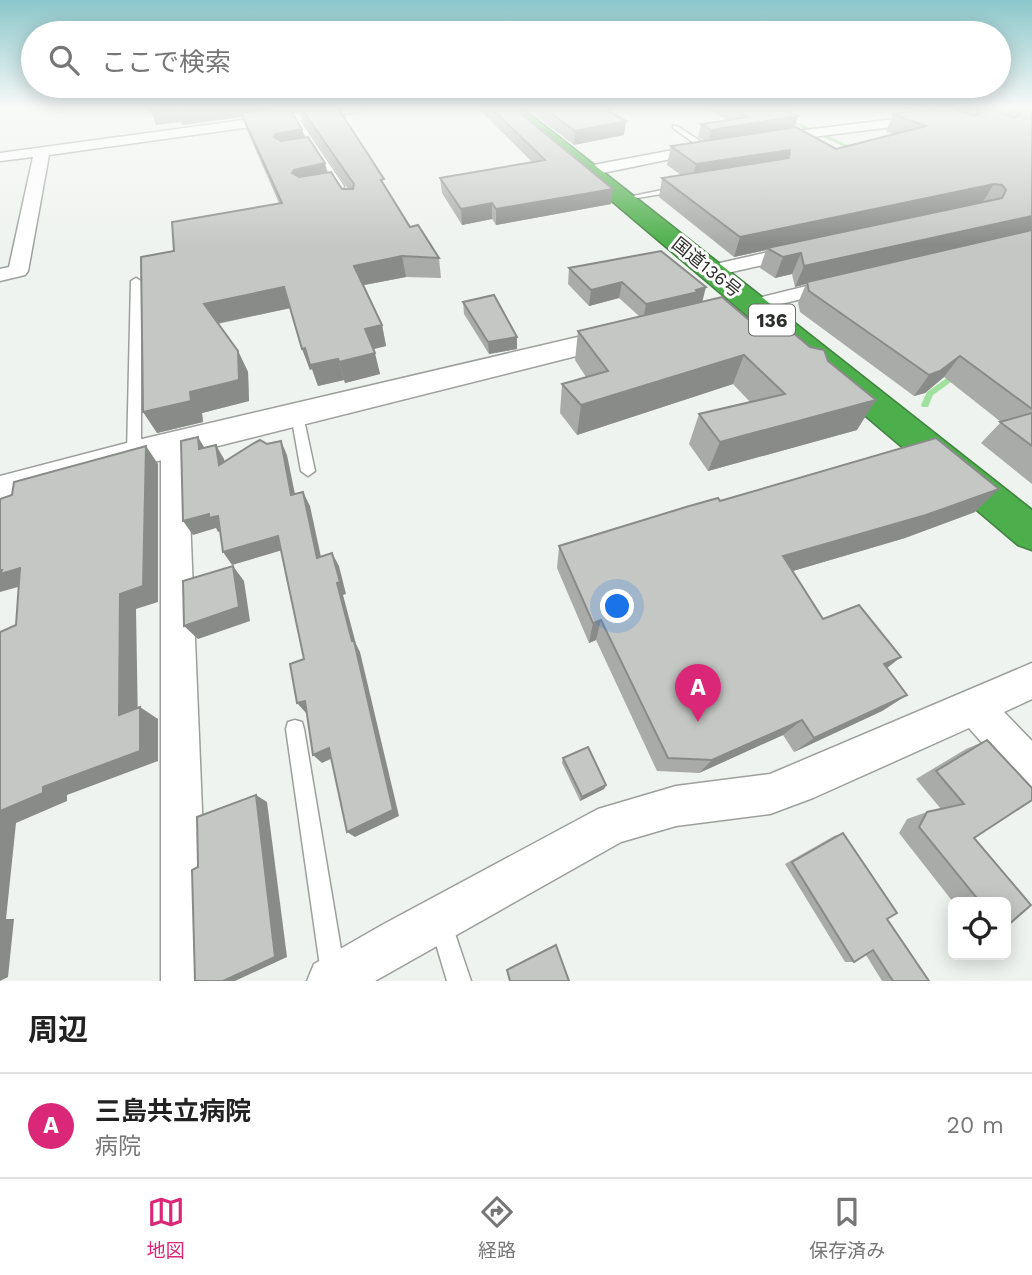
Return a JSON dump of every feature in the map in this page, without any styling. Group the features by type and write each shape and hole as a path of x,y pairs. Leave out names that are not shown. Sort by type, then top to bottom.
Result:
{"highway":[{"name":"国道136号","path":"572,154 761,302 1032,508"},
{"name":"国道136号","path":"576,154 594,170 637,196 727,267 761,302 1032,533"}],"street":[{"path":"0,157 23,154"},
{"path":"0,275 18,271 41,154"},
{"path":"594,170 678,154"},
{"path":"727,267 821,247"},
{"path":"713,314 861,279"},
{"path":"0,491 174,444 660,327"},
{"path":"174,444 185,981"},
{"path":"332,980 613,824 676,806 770,794 1032,681"},
{"path":"975,707 1032,770"}],"lane":[{"path":"319,154 345,195"},
{"path":"328,187 339,185"},
{"path":"637,196 688,187"},
{"path":"134,454 136,281"},
{"path":"297,415 308,471"},
{"path":"295,729 332,980"},
{"path":"440,919 459,981"}],"building":[{"path":"260,154 319,154 325,163 294,170 292,173 299,177 331,172 342,189 353,189 354,184 333,154 368,154 410,227 418,225 439,258 402,256 354,266 382,325 365,329 375,353 339,362 338,359 310,365 305,348 302,349 284,287 204,304 238,351 239,380 190,392 191,401 143,412 141,257 174,251 172,222 282,203"},
{"path":"539,154 570,154 613,189 496,209 492,203 461,209 440,178 545,160"},
{"path":"682,154 765,154 696,164"},
{"path":"790,154 1032,154 1032,216 804,266 801,253 783,257 767,248 1002,198 1006,190 1002,185 994,184 740,237 662,178 789,158"},
{"path":"1032,230 1032,409 960,356 940,371 929,375 809,291 807,282"},
{"path":"661,251 706,287 696,290 698,292 646,304 622,282 591,290 569,268"},
{"path":"494,295 517,337 488,342 463,302"},
{"path":"722,297 756,326 779,321 810,347 824,350 828,361 876,400 720,442 699,414 785,394 744,355 581,405 562,384 608,371 578,331"},
{"path":"1032,413 1032,446 1000,422"},
{"path":"198,437 199,449 216,445 219,465 260,440 267,444 281,441 291,495 303,492 317,558 332,553 393,810 347,832 329,748 313,755 305,701 297,703 290,664 304,659 278,536 223,552 218,516 209,518 209,514 183,521 181,441"},
{"path":"936,438 999,489 926,515 783,556 823,619 859,605 901,657 884,664 907,695 814,738 802,720 712,760 668,758 601,620 593,623 559,546 686,507 718,498 720,501"},
{"path":"146,446 143,586 120,594 119,715 140,707 140,751 43,787 43,793 0,811 0,632 16,625 20,568 0,574 0,499 12,495 14,482"},
{"path":"233,566 239,607 184,626 183,581"},
{"path":"987,740 1032,788 1032,800 974,838 1031,905 1011,923 1011,897 976,897 919,827 927,812 964,804 936,771"},
{"path":"588,747 606,785 582,797 563,758"},
{"path":"256,795 275,957 223,981 195,981 192,870 198,867 197,817"},
{"path":"843,833 897,913 887,919 929,981 893,981 873,950 854,962 792,862"},
{"path":"556,945 569,981 510,981 507,970"}],"waterway":[{"path":"925,405 930,394 958,374"}],"place":[{"name":"三島共立病院","path":"698,722"}]}
